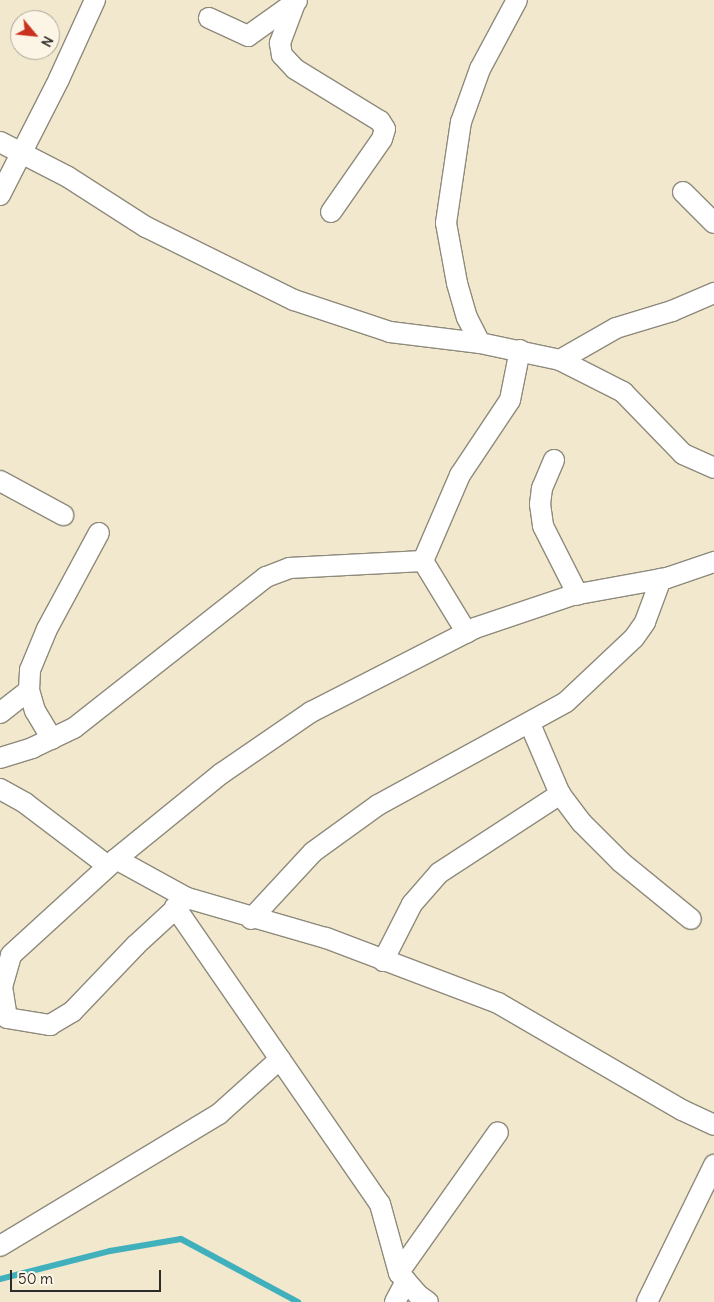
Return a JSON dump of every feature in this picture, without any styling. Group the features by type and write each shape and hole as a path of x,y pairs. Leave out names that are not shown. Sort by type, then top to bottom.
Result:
{"street":[{"path":"0,195 95,0"},
{"path":"480,343 467,318 446,223 461,122 480,69 517,0"},
{"path":"209,18 248,36 295,1"},
{"path":"295,1 280,43 282,55 295,69 380,121 385,128 382,140 332,212"},
{"path":"0,142 68,177 146,227 294,300 390,332 480,343 560,360 623,392 683,454 714,468"},
{"path":"683,192 714,224"},
{"path":"560,360 616,328 672,311 714,293"},
{"path":"423,561 460,475 510,400 520,350"},
{"path":"554,460 542,488 540,504 543,526 578,594"},
{"path":"0,481 64,515"},
{"path":"52,739 35,711 29,690 30,670 47,629 99,533"},
{"path":"423,561 467,632"},
{"path":"0,758 52,739 74,728 266,577 289,568 423,561"},
{"path":"181,903 72,1012 50,1025 4,1022 2,987 11,955 112,862 222,773 312,712 467,632 578,594 662,579 714,562"},
{"path":"251,919 313,852 378,805 426,777 530,724 566,702 634,638 645,622 662,579"},
{"path":"0,713 29,690"},
{"path":"530,724 560,794 582,823 621,862 691,919"},
{"path":"0,789 25,803 112,862 181,903 326,938 498,1003 714,1125"},
{"path":"383,961 412,904 440,874 560,794"},
{"path":"181,903 280,1059 380,1204 402,1277 428,1302"},
{"path":"0,1246 219,1114 280,1059"},
{"path":"395,1302 402,1277 498,1132"},
{"path":"647,1302 714,1165"}],"waterway":[{"path":"0,1279 110,1251 181,1239 298,1302"}]}
